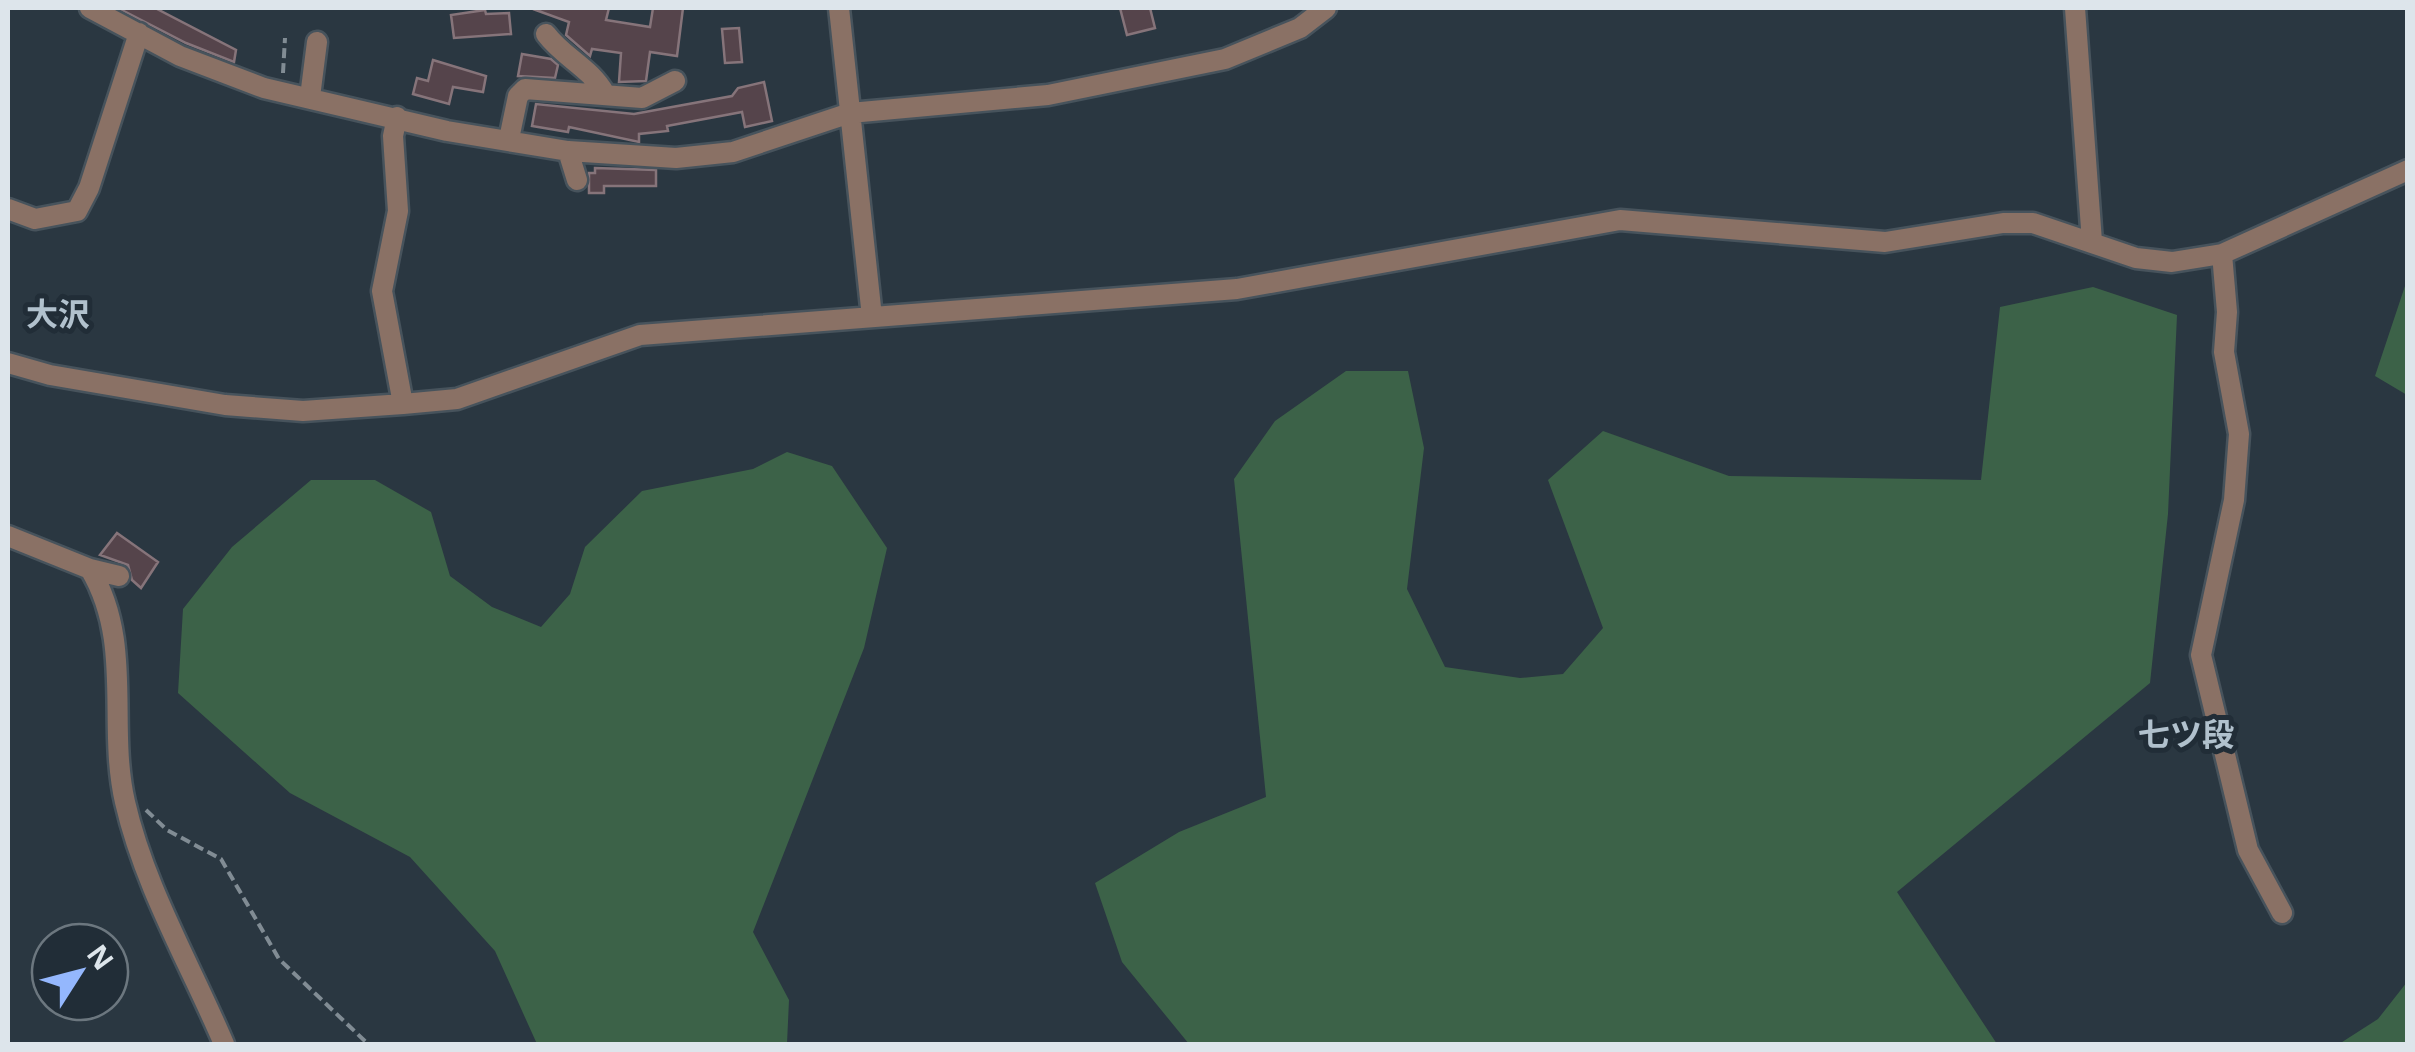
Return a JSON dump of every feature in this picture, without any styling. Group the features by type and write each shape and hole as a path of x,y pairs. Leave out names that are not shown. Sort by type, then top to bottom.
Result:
{"street":[{"path":"90,8 219,74 282,92 447,131 568,152 676,158 732,152 850,113 1048,95 1224,59 1300,28 1326,8"},
{"path":"840,8 872,317"},
{"path":"2075,8 2076,73 2092,242"},
{"path":"8,209 35,219 77,211 89,188 139,32"},
{"path":"546,34 562,56 594,76 604,94"},
{"path":"310,98 317,42"},
{"path":"509,139 518,96 525,89 642,98 675,80"},
{"path":"397,117 393,136 398,211 382,291 402,404"},
{"path":"568,152 577,180"},
{"path":"8,363 50,375 225,406 303,411 402,404 457,398 640,335 1237,289 1620,220 1885,242 2003,223 2033,222 2136,258 2172,262 2222,254 2408,170"},
{"path":"2222,254 2227,312 2224,352 2239,434 2234,500 2201,655 2248,850 2282,912"},
{"path":"8,536 118,576"},
{"path":"90,569 114,632 124,790 138,842 224,1044"}],"path":[{"path":"282,92 286,38"},
{"path":"124,790 167,830 221,859 279,960 368,1044"}],"green space":[{"path":"2407,280 2408,395 2375,376"},
{"path":"2093,287 2177,315 2168,514 2150,683 1897,892 1997,1044 1189,1044 1122,962 1095,883 1179,832 1266,797 1234,479 1275,421 1346,371 1408,371 1424,448 1407,589 1445,667 1520,678 1563,674 1603,628 1548,480 1603,431 1729,476 1981,480 2000,307"},
{"path":"787,452 832,466 887,548 864,648 753,932 789,1000 787,1044 537,1044 495,951 410,857 290,793 178,693 183,609 232,547 311,480 375,480 431,512 450,576 492,607 541,627 570,594 585,547 642,491 753,469"},
{"path":"2407,982 2407,1044 2339,1044 2378,1019"}],"building":[{"path":"118,8 155,8 236,50 234,62 186,43"},
{"path":"609,8 606,20 650,27 653,8 683,8 677,56 650,52 646,81 619,82 621,53 592,49 590,56 566,35 569,22 533,9"},
{"path":"1120,8 1150,8 1155,28 1127,35"},
{"path":"485,10 486,14 509,13 511,34 454,38 451,15"},
{"path":"739,28 742,62 725,63 722,29"},
{"path":"522,54 551,59 558,65 555,78 518,76"},
{"path":"433,60 486,76 483,92 453,87 449,104 413,94 417,78 428,81"},
{"path":"764,82 772,121 745,127 742,112 667,126 668,131 639,134 639,142 569,127 568,132 532,126 536,104 634,114 732,96 738,88"},
{"path":"595,168 656,170 656,186 604,186 604,193 589,193 589,173 595,173"},
{"path":"117,533 158,562 141,588 132,580 128,565 100,555"}],"district":[{"name":"大沢","path":"58,313"},
{"name":"七ツ段","path":"2186,733"}]}
